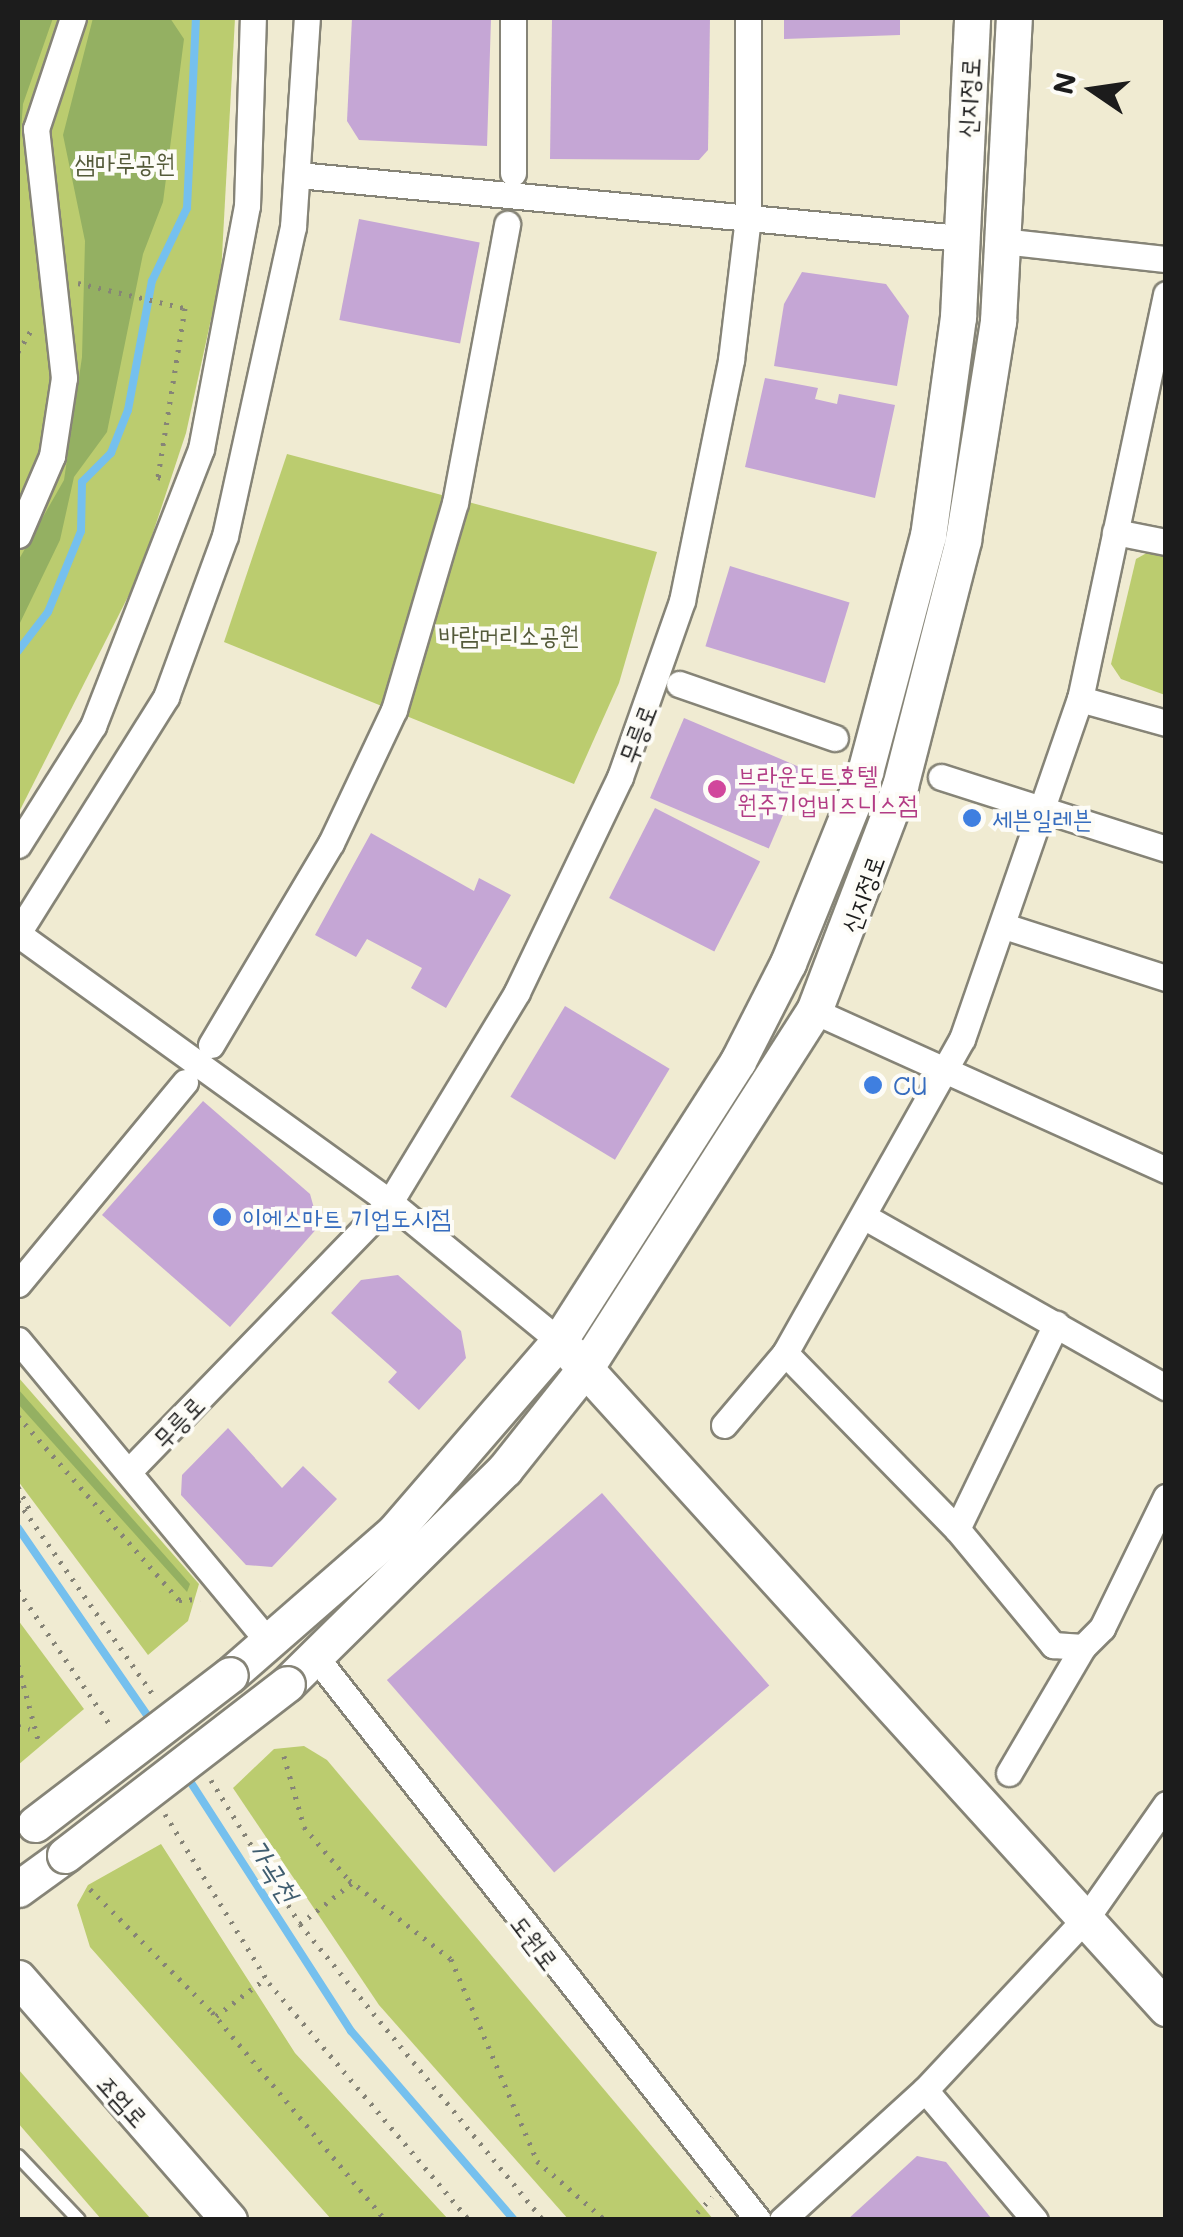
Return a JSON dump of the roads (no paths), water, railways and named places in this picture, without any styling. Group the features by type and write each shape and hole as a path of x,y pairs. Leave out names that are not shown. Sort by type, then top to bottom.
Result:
{"street":[{"path":"18,535 52,456 64,378 36,129 73,18"},
{"path":"18,846 93,726 200,449 247,206 253,18"},
{"path":"306,18 298,175 267,379 192,638 134,757 18,934 390,1202 559,1342 1166,2008"},
{"path":"513,18 513,173"},
{"name":"무릉로","path":"132,1468 390,1202 518,992 656,684 682,601 728,378 748,217 748,18"},
{"name":"신지정로","path":"26,1830 270,1643 394,1532 559,1342 738,1061 846,822 928,536 960,238 972,18"},
{"name":"신지정로","path":"18,1889 318,1660 505,1468 586,1368 814,1010 894,803 941,634 980,442 1002,241 1014,18"},
{"path":"298,175 1166,259"},
{"path":"211,1045 331,843 394,710 455,503 506,224"},
{"path":"724,1424 785,1353 949,1071 1043,822 1080,698 1115,532 1157,373 1166,294"},
{"path":"1115,532 1166,542"},
{"path":"679,684 836,738"},
{"path":"1080,698 1166,723"},
{"path":"941,777 1043,822 1166,849"},
{"path":"1004,926 1166,978"},
{"path":"814,1010 1166,1170"},
{"path":"18,1284 185,1082"},
{"path":"865,1217 1166,1387"},
{"path":"957,1528 1056,1324"},
{"name":"무릉로","path":"18,1340 132,1468 270,1643"},
{"path":"785,1353 957,1528 1053,1645 1083,1648"},
{"path":"1010,1773 1083,1648 1102,1628 1166,1497"},
{"name":"도원로","path":"318,1660 758,2220"},
{"path":"782,2220 925,2090 1087,1917 1166,1804"},
{"name":"조엄로","path":"18,1978 229,2220"},
{"path":"925,2090 1035,2220"}],"lane":[{"path":"18,2156 78,2220"}],"waterway":[{"path":"18,651 48,612 81,531 82,482 111,453 128,410 152,281 187,208 196,18"},
{"name":"가곡천","path":"18,1528 151,1721"},
{"name":"가곡천","path":"186,1775 351,2031 514,2220"}],"place":[{"name":"브라운도트호텔 원주기업비즈니스점","path":"717,789"},
{"name":"세븐일레븐","path":"972,818"},
{"name":"CU","path":"873,1085"},
{"name":"이에스마트 기업도시점","path":"222,1217"}],"park label":[{"name":"샘마루공원","path":"125,162"},
{"name":"바람머리소공원","path":"509,634"}]}
